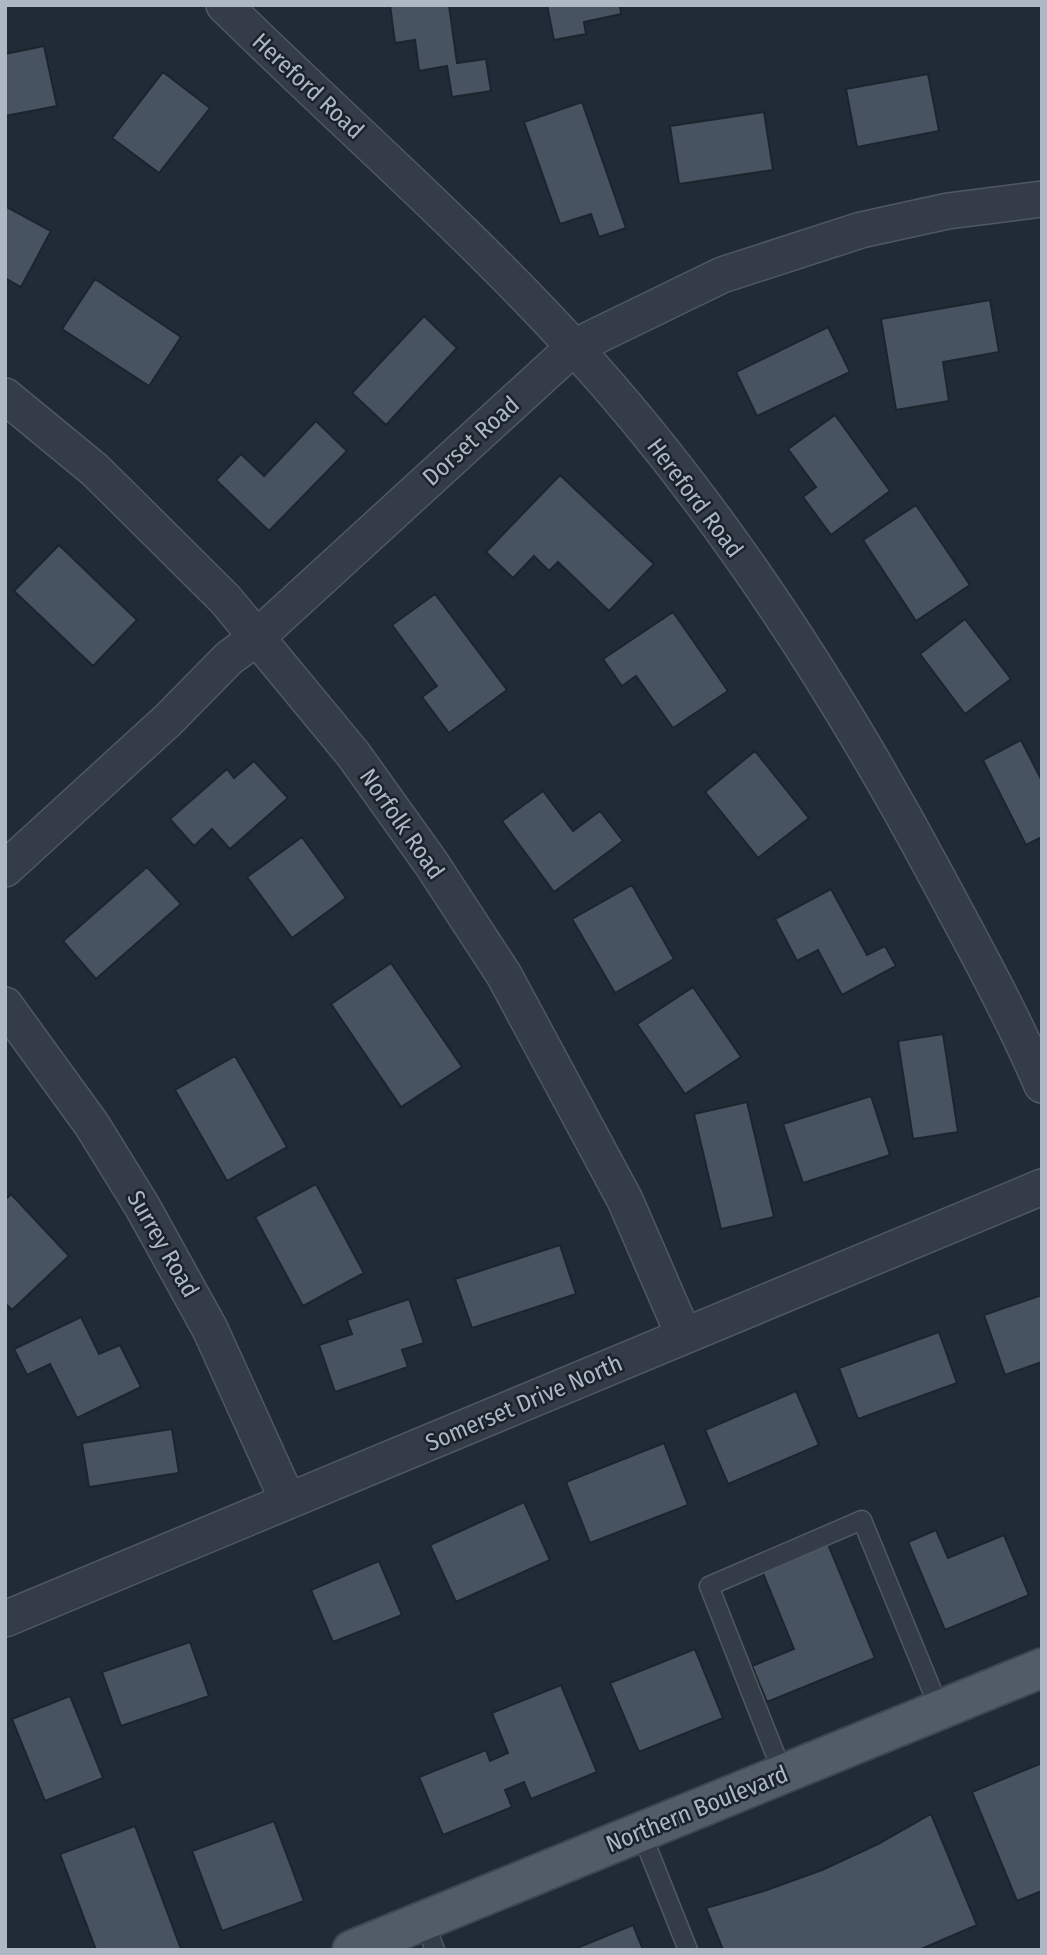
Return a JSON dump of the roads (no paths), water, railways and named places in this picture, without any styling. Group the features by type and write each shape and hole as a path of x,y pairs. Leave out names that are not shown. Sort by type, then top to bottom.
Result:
{"main road":[{"name":"Northern Boulevard","path":"352,1950 429,1935 641,1832 1042,1668"}],"street":[{"name":"Hereford Road","path":"224,5 441,209 574,347 673,463 793,632 875,760 1015,1022 1042,1085"},
{"name":"Dorset Road","path":"5,869 168,720 229,658 256,638 574,347 722,275 861,230 948,211 1042,200"},
{"name":"Norfolk Road","path":"5,396 95,470 225,599 353,754 431,863 504,975 625,1200 684,1336"},
{"name":"Surrey Road","path":"5,1005 92,1125 142,1206 210,1329 288,1501"},
{"name":"Somerset Drive North","path":"5,1619 1042,1187"}],"lane":[{"path":"783,1774 709,1586 862,1520 940,1710"},
{"path":"641,1832 688,1950"}]}
